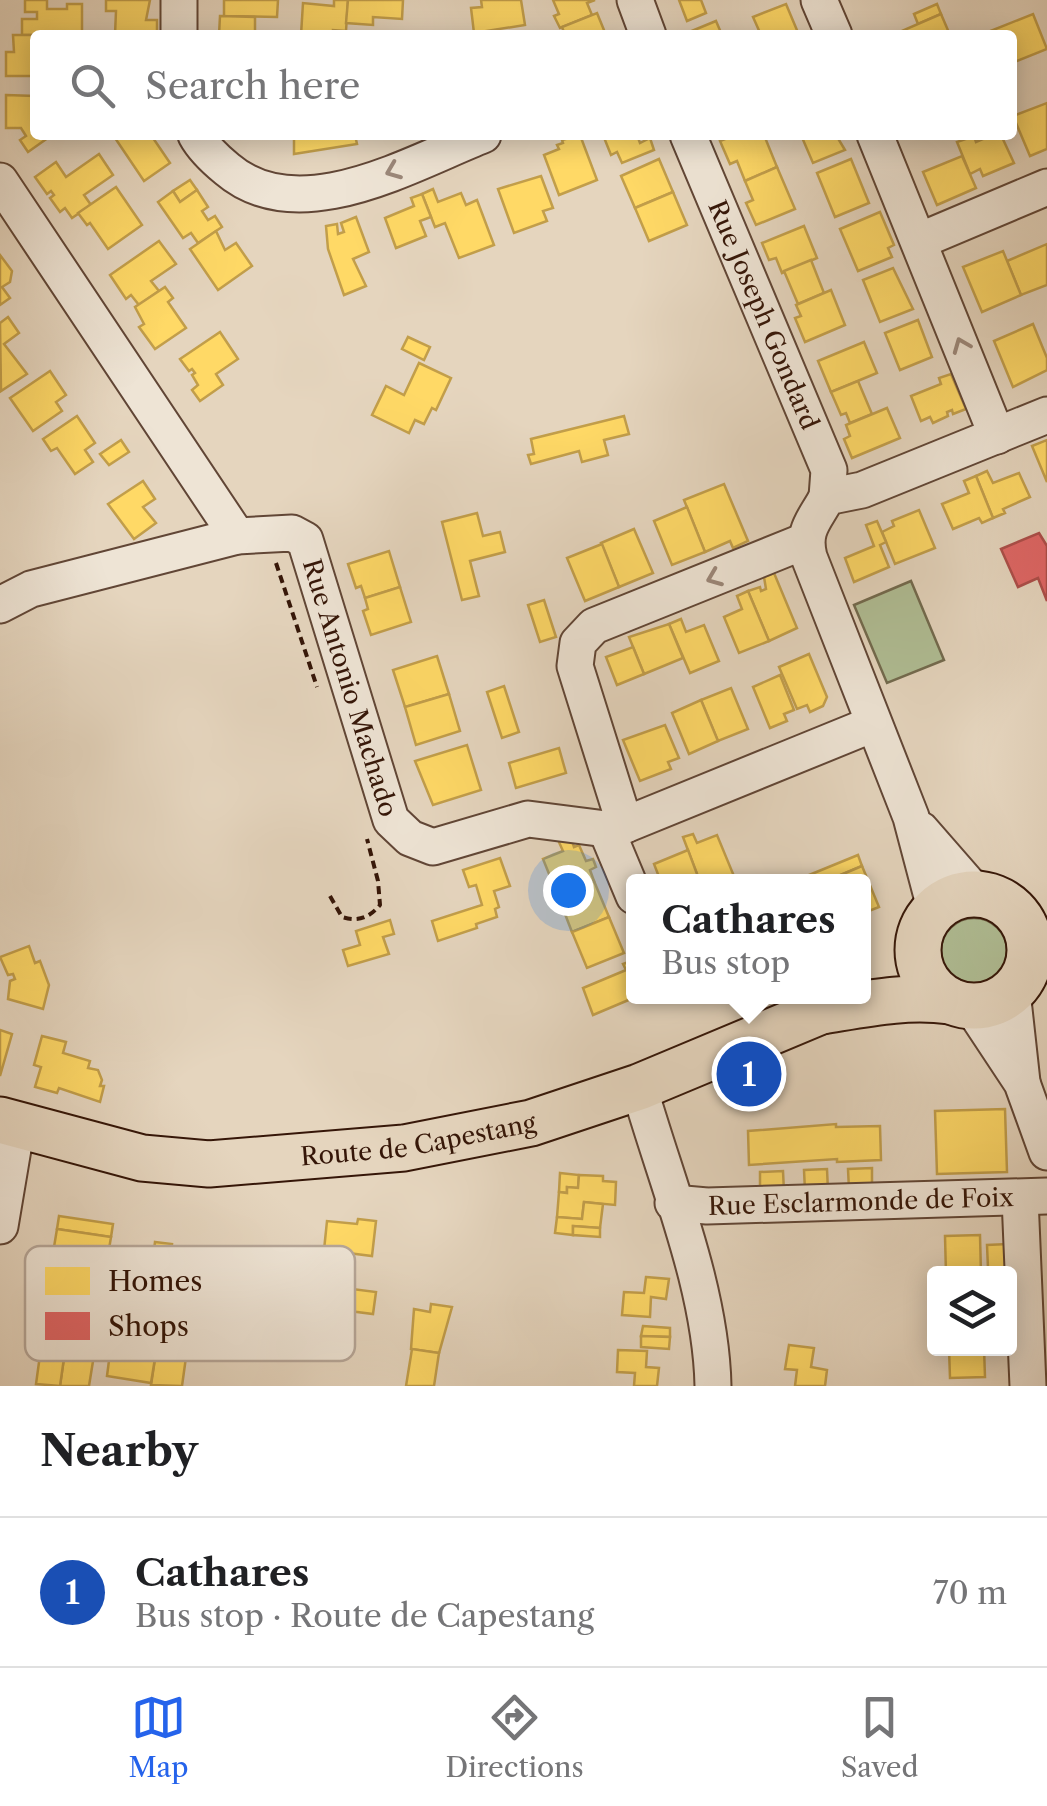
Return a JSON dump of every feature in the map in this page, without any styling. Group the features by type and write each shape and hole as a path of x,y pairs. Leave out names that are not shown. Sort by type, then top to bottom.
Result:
{"main road":[{"path":"978,914 1027,930 1002,981 932,988 920,969 978,914"},
{"path":"871,982 978,914"},
{"name":"Route de Capestang","path":"871,1001 1002,981"},
{"name":"Route de Capestang","path":"8,1123 142,1158 208,1164 404,1148 531,1123 640,1087 833,1004"}],"street":[{"path":"179,0 179,30"},
{"path":"635,0 646,30"},
{"path":"819,0 832,30"},
{"path":"201,140 240,180 272,193 313,196 368,181 470,140"},
{"name":"Rue Joseph Gondard","path":"690,140 829,470 827,497"},
{"path":"877,140 997,436"},
{"path":"0,181 252,536 31,589 0,604"},
{"path":"918,241 1047,188"},
{"path":"978,914 948,864 912,817 872,724 805,542 808,524 827,497 862,490 1047,415"},
{"name":"Rue Antonio Machado","path":"252,536 292,533 305,540 391,820 410,838 433,846 528,818 616,827 872,724"},
{"path":"628,874 575,666 578,643 594,626 805,542"},
{"path":"1002,981 1022,1083 1047,1152"},
{"path":"640,1087 699,1283 712,1351 712,1386"},
{"path":"0,1226 8,1123"},
{"path":"1028,1386 1034,1197"},
{"name":"Rue Esclarmonde de Foix","path":"673,1203 707,1206 1034,1197"}],"path":[{"path":"252,536 317,688"},
{"path":"330,896 342,918 353,921 371,915 380,905 367,838"}],"green space":[{"path":"911,581 944,660 887,683 854,605"},
{"path":"974,918 998,927 1007,951 998,975 974,984 950,975 941,951 950,927"}],"building: Homes":[{"path":"25,0 47,0 47,9 82,4 82,30 30,30 30,35 22,35 22,19 37,19 37,12 25,12"},
{"path":"106,0 150,0 146,20 157,20 157,30 115,30 116,11 106,11"},
{"path":"224,0 278,0 277,17 224,16"},
{"path":"334,0 348,0 346,30 301,30 303,3 334,6"},
{"path":"348,0 403,0 402,19 373,17 373,25 346,23"},
{"path":"481,0 521,0 525,25 474,30 471,8 482,7"},
{"path":"553,0 595,0 587,3 592,15 560,28"},
{"path":"679,0 701,0 706,13 687,21"},
{"path":"786,4 797,30 759,30 753,17"},
{"path":"937,4 941,14 918,24 914,14"},
{"path":"597,13 604,30 563,30 562,27"},
{"path":"941,14 948,30 904,30"},
{"path":"1033,14 1047,49 1017,61 1017,30 993,30"},
{"path":"220,16 255,17 255,30 219,30"},
{"path":"716,21 720,30 694,30"},
{"path":"13,35 30,35 30,76 6,76 6,52 14,52"},
{"path":"6,95 30,96 30,140 45,140 28,152 20,140 26,136 21,128 6,128"},
{"path":"1047,103 1047,149 1030,156 1017,125 1017,114"},
{"path":"116,140 154,140 170,163 144,181"},
{"path":"294,140 356,140 357,144 294,154"},
{"path":"562,140 582,140 597,180 559,195 544,155"},
{"path":"605,140 651,140 654,150 622,163 617,152 611,155"},
{"path":"766,140 777,167 745,181 737,161 730,164 720,141"},
{"path":"803,140 839,140 845,150 813,163"},
{"path":"1003,140 1014,163 983,176 980,169 970,174 957,142"},
{"path":"99,154 113,175 84,195 91,205 72,218 65,208 60,212 50,198 54,195 51,191 47,194 35,177 56,162 66,177"},
{"path":"962,156 976,188 937,205 923,172"},
{"path":"659,159 673,192 635,208 621,176"},
{"path":"851,159 869,203 835,217 817,173"},
{"path":"777,167 795,209 756,225 746,203 753,200 745,181"},
{"path":"541,176 553,208 543,211 547,221 514,233 498,189"},
{"path":"190,180 197,190 180,202 173,191"},
{"path":"116,187 142,225 108,249 78,213"},
{"path":"433,189 438,202 461,193 466,205 477,200 494,245 459,258 445,223 435,227 422,194"},
{"path":"197,190 208,207 202,211 208,220 215,216 222,227 198,243 191,233 183,238 158,202 173,191 180,202"},
{"path":"673,192 687,225 649,241 635,208"},
{"path":"422,194 431,217 420,221 426,236 396,248 385,218 414,206 411,198"},
{"path":"880,212 894,245 888,248 892,257 858,271 840,229"},
{"path":"356,217 369,252 353,259 366,286 344,295 328,249 326,226 337,224 338,234 344,232 341,223"},
{"path":"804,226 817,258 782,273 776,258 769,260 762,243"},
{"path":"216,231 225,250 236,243 252,266 218,290 190,249"},
{"path":"159,241 176,264 151,281 159,291 139,305 131,295 126,299 110,275"},
{"path":"1047,244 1047,285 1021,295 1007,261"},
{"path":"1003,251 1021,295 982,312 963,267"},
{"path":"0,255 12,271 10,282 2,287 10,298 0,305"},
{"path":"811,260 824,293 798,304 784,271"},
{"path":"893,268 913,309 880,322 863,280"},
{"path":"165,287 173,298 168,302 186,328 155,349 139,327 144,324 135,307"},
{"path":"831,290 845,325 805,342 795,318 801,316 796,305"},
{"path":"8,317 19,333 4,344 27,374 1,391 0,323"},
{"path":"918,320 932,357 900,370 885,333"},
{"path":"1033,324 1047,358 1047,370 1013,387 994,341"},
{"path":"220,332 238,359 216,374 223,385 200,401 192,390 198,385 192,375 195,373 180,359"},
{"path":"408,337 430,347 424,360 402,349"},
{"path":"864,342 877,373 831,392 818,361"},
{"path":"419,363 451,378 436,410 432,408 424,424 415,420 409,433 372,415 386,386 404,395"},
{"path":"50,371 66,395 56,402 62,411 33,431 10,398"},
{"path":"951,374 966,409 947,412 948,416 933,423 930,417 921,421 911,396 941,384 939,378"},
{"path":"858,381 872,414 850,423 846,413 841,415 831,392"},
{"path":"887,408 900,438 852,458 844,439 850,436 846,425"},
{"path":"77,416 95,443 85,450 93,462 75,474 57,448 51,451 43,439"},
{"path":"624,416 629,434 604,440 608,455 582,462 579,451 531,464 531,439"},
{"path":"121,440 129,452 109,465 100,454"},
{"path":"1047,440 1047,482 1032,446"},
{"path":"987,471 993,483 1019,473 1030,497 993,518 976,476"},
{"path":"976,476 993,518 982,523 979,518 953,529 942,504 969,493 964,481"},
{"path":"143,481 155,499 143,507 156,523 134,539 108,504"},
{"path":"724,484 748,541 733,548 730,541 705,552 684,500"},
{"path":"687,507 705,552 672,565 654,521"},
{"path":"919,510 935,548 895,564 882,532 894,526 892,521"},
{"path":"477,513 483,536 500,532 505,552 470,561 479,596 462,600 442,522"},
{"path":"877,521 886,542 880,545 889,567 854,582 845,558 874,546 866,525"},
{"path":"634,529 653,573 619,587 601,543"},
{"path":"602,544 619,587 585,601 567,558"},
{"path":"389,551 400,587 365,598 361,586 356,588 348,564"},
{"path":"774,573 797,628 769,641 748,591 766,589 764,577"},
{"path":"400,587 411,622 371,635 363,611 368,609 365,598"},
{"path":"748,591 769,641 739,653 724,617 742,609 737,596"},
{"path":"544,600 556,637 540,642 528,605"},
{"path":"681,619 686,632 704,625 719,661 690,673 669,624"},
{"path":"669,624 683,658 644,674 629,637"},
{"path":"633,647 644,674 617,685 606,657"},
{"path":"809,654 827,697 823,706 810,712 807,705 797,709 779,667"},
{"path":"437,656 449,694 405,707 393,670"},
{"path":"780,675 794,710 784,714 787,721 770,728 753,687"},
{"path":"504,686 519,732 502,738 487,692"},
{"path":"731,688 748,729 718,741 701,700"},
{"path":"449,694 460,731 416,745 405,707"},
{"path":"701,700 718,741 689,754 672,713"},
{"path":"665,725 679,758 668,762 671,769 640,781 623,740"},
{"path":"467,745 481,790 433,805 415,761"},
{"path":"559,748 566,773 516,788 509,763"},
{"path":"693,834 697,843 717,835 733,874 697,874 683,837"},
{"path":"570,835 586,861 593,859 596,867 590,870 594,881 558,896 543,859 563,851 558,840"},
{"path":"688,850 697,874 658,874 654,864"},
{"path":"858,855 862,866 843,874 812,874"},
{"path":"500,858 510,886 494,891 499,907 495,909 497,917 438,941 432,921 482,905 476,885 469,887 463,870"},
{"path":"862,866 865,874 843,874"},
{"path":"594,881 609,917 572,932 558,896"},
{"path":"871,888 879,907 871,910"},
{"path":"609,917 624,953 587,968 572,932"},
{"path":"390,920 394,934 383,937 389,954 348,966 343,950 360,945 356,931"},
{"path":"29,946 49,985 43,1009 8,999 10,981 15,979 13,974 8,975 0,957"},
{"path":"626,970 626,1001 593,1015 583,988"},
{"path":"0,1030 12,1034 0,1076"},
{"path":"42,1036 66,1042 63,1053 90,1061 88,1068 98,1070 100,1086 104,1086 100,1102 59,1088 57,1093 35,1087 41,1067 34,1065"},
{"path":"1005,1109 1007,1172 937,1174 935,1111"},
{"path":"836,1124 880,1126 881,1160 749,1165 748,1131"},
{"path":"872,1168 872,1189 849,1190 848,1169"},
{"path":"827,1169 828,1191 805,1191 804,1170"},
{"path":"783,1171 784,1192 760,1193 760,1172"},
{"path":"560,1173 579,1175 578,1188 567,1187 567,1193 559,1192"},
{"path":"579,1175 603,1176 603,1181 616,1182 615,1205 584,1202 582,1219 557,1217 559,1192 567,1193 567,1187 578,1188"},
{"path":"584,1202 603,1204 600,1228 573,1226 573,1235 555,1233 557,1217 582,1219"},
{"path":"59,1216 113,1224 111,1237 57,1229"},
{"path":"358,1219 376,1221 372,1256 355,1254 355,1246 324,1246 327,1221 357,1224"},
{"path":"573,1226 600,1228 600,1237 573,1235"},
{"path":"57,1229 111,1237 110,1246 54,1246"},
{"path":"980,1235 981,1266 946,1266 945,1236"},
{"path":"1008,1244 1009,1266 988,1266 987,1245"},
{"path":"646,1277 669,1279 666,1299 651,1297 650,1317 622,1315 624,1292 644,1293"},
{"path":"355,1289 376,1292 373,1314 355,1312"},
{"path":"431,1304 452,1307 439,1353 411,1349 414,1309 430,1312"},
{"path":"643,1326 670,1328 670,1337 641,1336"},
{"path":"641,1336 670,1337 669,1349 641,1347"},
{"path":"789,1345 814,1348 811,1367 827,1370 825,1386 795,1386 797,1370 785,1369"},
{"path":"412,1349 439,1353 434,1386 406,1386"},
{"path":"618,1350 647,1351 646,1367 659,1368 657,1386 634,1386 635,1373 617,1372"},
{"path":"949,1356 984,1356 985,1377 950,1378"},
{"path":"39,1361 64,1361 60,1386 36,1384"},
{"path":"64,1361 93,1361 89,1386 60,1386"},
{"path":"109,1361 155,1361 151,1383 107,1376"},
{"path":"155,1361 185,1361 182,1386 151,1385"}],"building: Shops":[{"path":"1039,533 1047,546 1047,601 1038,578 1018,587 1001,549"}],"place":[{"name":"Cathares","path":"749,1074"}]}
